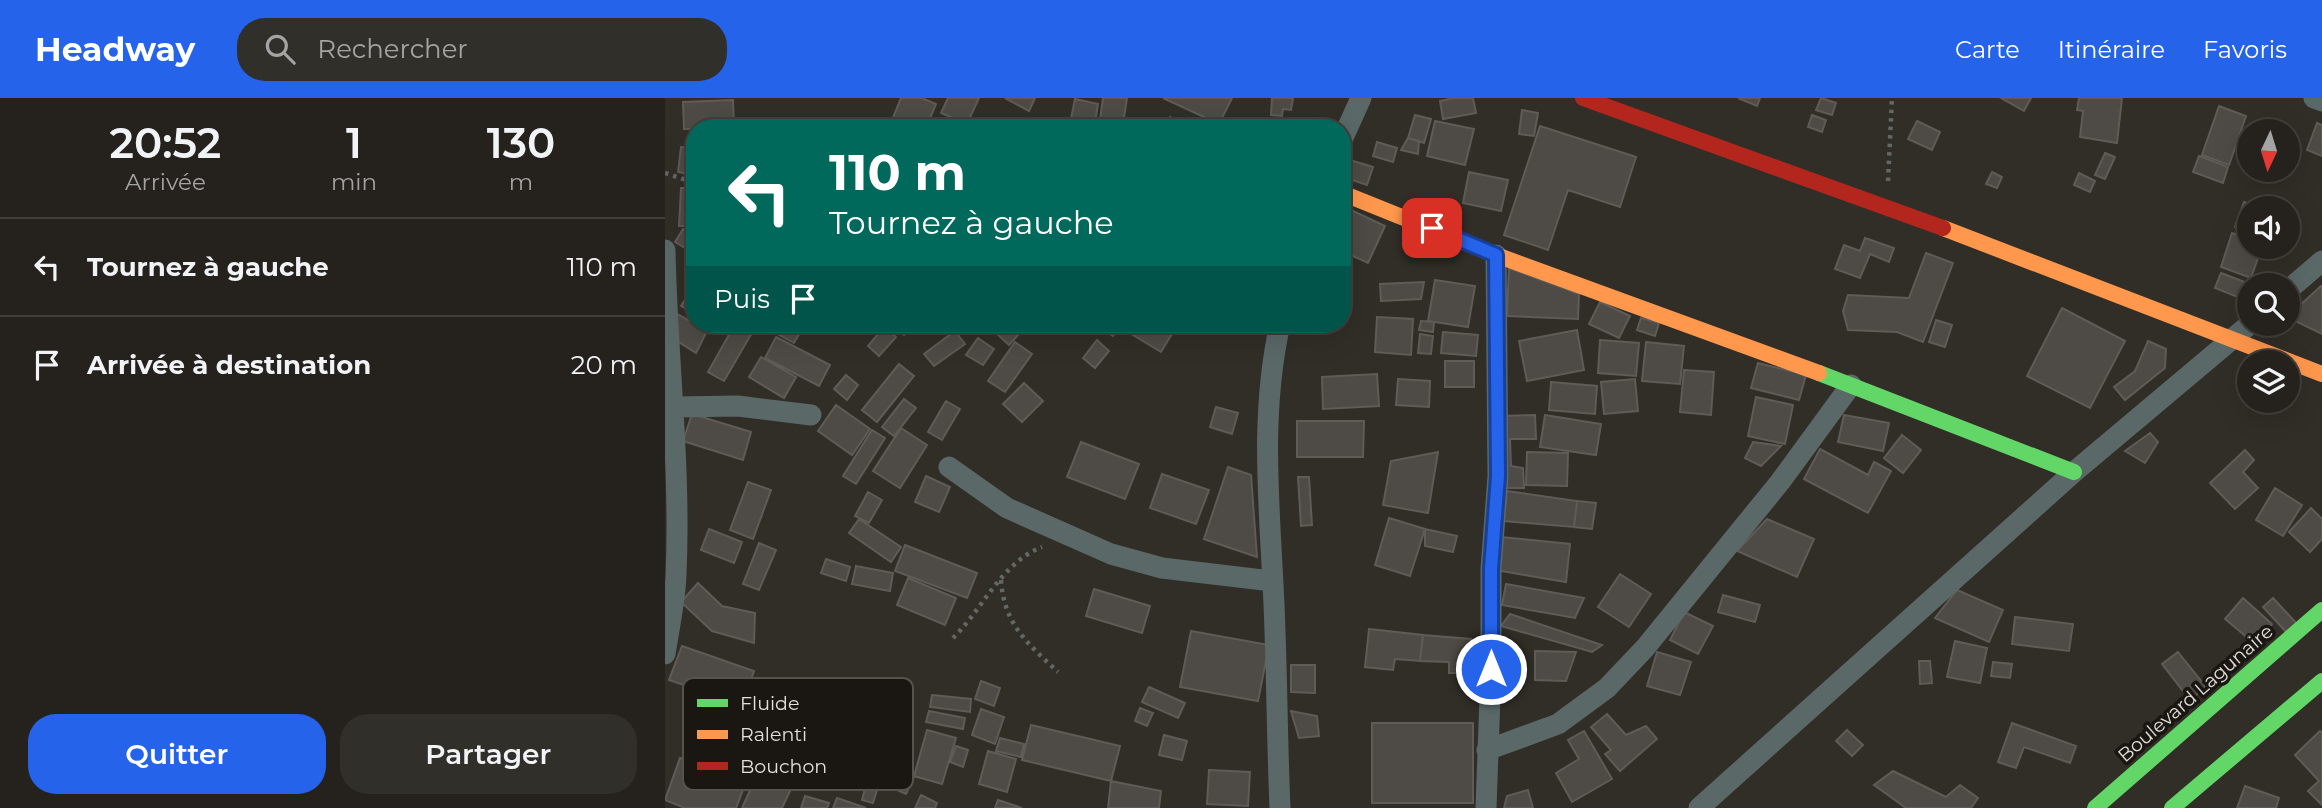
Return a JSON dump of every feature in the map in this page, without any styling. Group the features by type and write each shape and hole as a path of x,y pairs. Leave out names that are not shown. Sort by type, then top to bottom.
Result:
{"street":[{"path":"1351,120 1361,98"},
{"path":"1583,98 1887,206 2322,374"},
{"path":"2314,98 2322,101"},
{"path":"1351,197 1496,255 1851,384 2074,472"},
{"path":"665,250 667,360 674,407 676,578 665,654"},
{"path":"1486,808 1491,569 1498,476 1496,255"},
{"path":"2300,280 2322,261"},
{"path":"1278,333 1271,361 1265,442 1280,808"},
{"path":"1699,808 2074,472 2237,335"},
{"path":"1487,750 1559,724 1608,688 1645,648 1780,482 1851,384"},
{"path":"674,407 738,406 811,415"},
{"path":"949,467 1007,508 1111,554 1161,568 1272,581"},
{"name":"Boulevard Lagunaire","path":"2095,808 2322,610"},
{"path":"2172,808 2322,681"}],"path":[{"path":"1887,206 1892,98"},
{"path":"665,173 686,180"},
{"path":"953,638 1001,579 1031,551 1051,545"},
{"path":"1001,579 1008,616 1020,634 1058,672"}],"building":[{"path":"901,98 922,98 936,104 930,119 892,119"},
{"path":"948,98 979,98 969,119 955,119 941,113"},
{"path":"1005,98 1035,98 1029,111"},
{"path":"1103,98 1127,98 1124,119 1100,119"},
{"path":"1163,98 1232,98 1222,119 1208,119"},
{"path":"1272,98 1293,98 1291,110 1283,109 1282,116 1271,115"},
{"path":"1473,98 1476,113 1443,119 1440,101"},
{"path":"1738,98 1760,98 1757,106"},
{"path":"1821,98 1836,103 1832,115 1816,110"},
{"path":"2001,98 2031,98 2024,111"},
{"path":"2079,98 2122,98 2117,143 2080,137 2083,111 2077,110"},
{"path":"1075,99 1098,104 1096,119 1071,119"},
{"path":"733,100 734,119 686,119 684,129 683,102"},
{"path":"2219,106 2246,116 2245,119 2237,119 2237,142 2229,165 2202,155"},
{"path":"1522,110 1538,113 1534,136 1519,134"},
{"path":"1415,115 1431,119 1424,143 1408,138"},
{"path":"1812,115 1826,120 1822,132 1808,127"},
{"path":"1435,121 1474,129 1465,165 1427,156"},
{"path":"1917,121 1940,132 1932,150 1908,139"},
{"path":"2317,123 2322,125 2322,156 2307,150"},
{"path":"1540,126 1636,157 1620,207 1568,190 1548,250 1504,235"},
{"path":"1408,138 1419,141 1418,154 1401,150"},
{"path":"1377,142 1397,148 1393,162 1373,156"},
{"path":"681,147 686,148 686,174 678,172"},
{"path":"2105,153 2115,157 2105,179 2095,175"},
{"path":"2199,156 2228,167 2223,183 2193,172"},
{"path":"1351,160 1373,167 1367,185 1351,180"},
{"path":"1469,172 1508,180 1501,211 1463,203"},
{"path":"1992,172 2002,177 1997,188 1986,184"},
{"path":"2079,173 2095,181 2090,192 2074,185"},
{"path":"681,188 686,188 686,226 679,226"},
{"path":"1353,211 1385,226 1368,263 1351,255"},
{"path":"683,229 686,231 686,249 675,242"},
{"path":"2232,233 2237,235 2237,259 2258,259 2253,273 2237,273 2221,267"},
{"path":"1865,238 1894,248 1889,262 1870,254 1860,278 1835,269 1844,245 1860,251"},
{"path":"1926,253 1953,263 1923,342 1897,332 1848,330 1843,311 1848,295 1909,298"},
{"path":"1509,268 1579,294 1578,319 1507,316"},
{"path":"2221,273 2237,279 2237,297 2215,288"},
{"path":"1435,280 1475,286 1468,327 1428,321"},
{"path":"1424,282 1421,299 1381,301 1380,284"},
{"path":"2322,286 2322,334 2300,323 2300,305"},
{"path":"1600,302 1630,316 1619,338 1589,324"},
{"path":"2062,308 2125,341 2090,408 2027,376"},
{"path":"674,312 686,319 686,333 706,333 696,353 674,339"},
{"path":"1377,317 1413,319 1411,355 1375,352"},
{"path":"1641,318 1659,323 1655,336 1637,330"},
{"path":"1936,320 1952,325 1945,347 1929,342"},
{"path":"1421,321 1434,322 1433,332 1419,330"},
{"path":"1577,330 1584,370 1527,381 1519,341"},
{"path":"1443,332 1478,335 1476,356 1441,353"},
{"path":"730,333 752,333 724,381 708,372"},
{"path":"776,333 800,333 794,343"},
{"path":"879,333 891,333 896,337 879,356 868,346"},
{"path":"952,333 957,333 965,344 934,366 924,354"},
{"path":"996,333 1020,333 1009,345"},
{"path":"1130,333 1173,333 1161,352"},
{"path":"1420,334 1433,336 1431,354 1418,353"},
{"path":"776,337 830,365 819,386 765,358"},
{"path":"978,338 994,349 983,365 966,355"},
{"path":"1097,340 1109,351 1095,368 1083,358"},
{"path":"1600,340 1639,343 1636,376 1598,373"},
{"path":"2148,341 2166,349 2165,368 2125,400 2114,387 2135,371"},
{"path":"1015,342 1032,354 1005,392 988,381"},
{"path":"1646,342 1684,346 1680,384 1642,381"},
{"path":"761,357 796,377 784,398 749,377"},
{"path":"1445,361 1474,361 1474,387 1445,387"},
{"path":"1758,363 1806,375 1799,400 1751,388"},
{"path":"899,364 914,376 877,422 862,410"},
{"path":"1684,370 1714,372 1711,415 1680,412"},
{"path":"1377,374 1379,406 1323,409 1322,377"},
{"path":"846,375 858,385 847,400 834,389"},
{"path":"1398,379 1430,381 1429,407 1396,405"},
{"path":"1635,379 1638,411 1604,414 1601,382"},
{"path":"1551,382 1597,386 1595,414 1549,410"},
{"path":"1024,383 1043,401 1022,422 1003,404"},
{"path":"1756,397 1793,405 1785,444 1748,436"},
{"path":"904,399 916,408 894,436 882,427"},
{"path":"946,401 960,409 942,440 928,432"},
{"path":"836,405 870,429 852,455 818,431"},
{"path":"1216,407 1238,413 1232,434 1210,427"},
{"path":"692,414 751,432 743,460 683,441"},
{"path":"1535,415 1536,439 1510,439 1511,466 1523,468 1524,488 1503,488 1501,416"},
{"path":"1545,415 1601,424 1596,455 1540,447"},
{"path":"1844,415 1889,423 1883,451 1838,442"},
{"path":"1297,421 1364,421 1363,457 1297,457"},
{"path":"901,428 927,445 900,488 873,471"},
{"path":"872,430 885,438 856,484 843,476"},
{"path":"2150,433 2158,442 2145,463 2125,451"},
{"path":"1902,435 1921,450 1903,473 1884,458"},
{"path":"1081,442 1139,464 1125,499 1067,477"},
{"path":"1753,442 1781,446 1761,466 1745,458"},
{"path":"1820,449 1868,475 1874,462 1891,471 1868,513 1804,479"},
{"path":"2245,450 2254,460 2243,472 2258,488 2235,509 2210,483"},
{"path":"1438,452 1428,513 1383,505 1391,461"},
{"path":"1527,452 1568,453 1567,486 1526,485"},
{"path":"1228,467 1251,475 1257,557 1204,539"},
{"path":"1162,474 1209,490 1196,524 1150,508"},
{"path":"926,476 950,487 939,512 915,502"},
{"path":"1298,477 1309,477 1312,525 1301,526"},
{"path":"748,482 771,490 753,539 730,530"},
{"path":"2275,488 2302,505 2283,536 2256,520"},
{"path":"1507,491 1577,501 1574,527 1504,521"},
{"path":"868,492 882,500 869,523 855,516"},
{"path":"1577,501 1596,503 1592,529 1574,527"},
{"path":"2311,508 2322,519 2322,539 2310,552 2289,532"},
{"path":"1389,518 1425,529 1410,576 1375,565"},
{"path":"859,519 901,547 891,562 849,533"},
{"path":"1767,519 1814,539 1797,577 1737,551"},
{"path":"709,529 742,542 734,563 701,550"},
{"path":"1425,529 1457,536 1453,552 1425,546"},
{"path":"1501,537 1570,544 1566,582 1495,570"},
{"path":"759,543 776,550 759,590 743,584"},
{"path":"905,545 977,573 967,598 895,571"},
{"path":"826,559 850,567 846,581 821,573"},
{"path":"856,566 893,573 890,591 852,584"},
{"path":"1620,574 1651,594 1629,627 1598,607"},
{"path":"908,578 956,598 945,625 897,605"},
{"path":"698,583 722,606 755,613 754,643 712,631 681,602"},
{"path":"1506,584 1584,598 1575,618 1502,605"},
{"path":"1094,589 1150,606 1142,633 1086,616"},
{"path":"1957,590 2003,610 1989,642 1935,618"},
{"path":"1723,595 1760,605 1755,622 1718,612"},
{"path":"2243,598 2272,624 2255,644 2225,619"},
{"path":"2273,598 2298,625 2288,634 2263,607"},
{"path":"1684,612 1713,626 1698,654 1670,640"},
{"path":"1510,614 1602,645 1592,652 1501,626"},
{"path":"2015,617 2073,624 2069,651 2012,644"},
{"path":"1369,629 1423,635 1420,661 1395,659 1393,670 1365,667"},
{"path":"1191,631 1269,645 1258,701 1180,687"},
{"path":"1423,635 1471,639 1470,673 1449,673 1449,662 1420,661"},
{"path":"1955,641 1987,648 1980,683 1947,677"},
{"path":"682,646 754,671 752,678 683,678 683,685 669,680"},
{"path":"1535,651 1576,652 1566,681 1535,680"},
{"path":"1657,652 1691,662 1680,695 1647,686"},
{"path":"2178,652 2206,687 2190,700 2162,664"},
{"path":"1919,661 1930,661 1932,683 1920,684"},
{"path":"1993,662 2012,664 2010,678 1991,676"},
{"path":"1291,665 1315,665 1315,693 1291,692"},
{"path":"981,681 1000,688 994,706 975,699"},
{"path":"1149,687 1185,703 1178,718 1142,702"},
{"path":"932,695 971,699 970,712 930,707"},
{"path":"1140,708 1153,713 1147,726 1135,721"},
{"path":"981,709 1004,717 995,744 972,735"},
{"path":"929,711 965,718 963,729 926,722"},
{"path":"1291,711 1317,716 1319,736 1299,738"},
{"path":"1607,714 1626,735 1646,726 1657,739 1620,771 1605,754 1611,750 1591,727"},
{"path":"1372,723 1473,723 1473,803 1372,803"},
{"path":"2012,723 2076,746 2070,763 2024,747 2016,768 1998,762"},
{"path":"1031,725 1120,746 1111,781 1022,760"},
{"path":"927,730 956,738 942,784 914,776"},
{"path":"1847,730 1863,745 1852,756 1836,741"},
{"path":"1584,731 1612,779 1572,802 1556,773 1579,759 1568,740"},
{"path":"2320,731 2322,805 2308,791 2319,781 2295,755"},
{"path":"1164,735 1187,741 1182,760 1159,755"},
{"path":"1000,738 1024,744 1021,757 996,751"},
{"path":"956,746 968,750 963,767 950,762"},
{"path":"988,751 1016,759 1007,792 979,784"},
{"path":"680,758 683,759 683,790 743,790 736,808 685,808 665,800"},
{"path":"1209,770 1250,772 1248,806 1207,804"},
{"path":"1893,771 1946,797 1960,785 1978,798 1971,808 1906,808 1874,785"},
{"path":"1111,781 1161,791 1159,808 1108,808"},
{"path":"2245,786 2279,798 2276,808 2237,808"},
{"path":"750,790 790,791 782,808 742,808"},
{"path":"865,790 877,790 873,803 862,800"},
{"path":"1528,790 1533,808 1504,808 1507,796"},
{"path":"921,795 937,803 935,808 915,808"},
{"path":"805,796 829,803 827,808 801,808"},
{"path":"837,798 866,808 833,808"},
{"path":"998,800 1022,808 995,808"}],"traffic: fast":[{"path":"1819,373 2074,472"},
{"path":"2095,808 2322,610"},
{"path":"2172,808 2322,681"}],"traffic: slow":[{"path":"1351,197 1496,255 1819,373"},
{"path":"1943,228 2322,374"}],"traffic: jam":[{"path":"1583,98 1943,228"}],"route":[{"path":"1432,228 1496,255 1498,476 1491,569 1491,669"}]}
